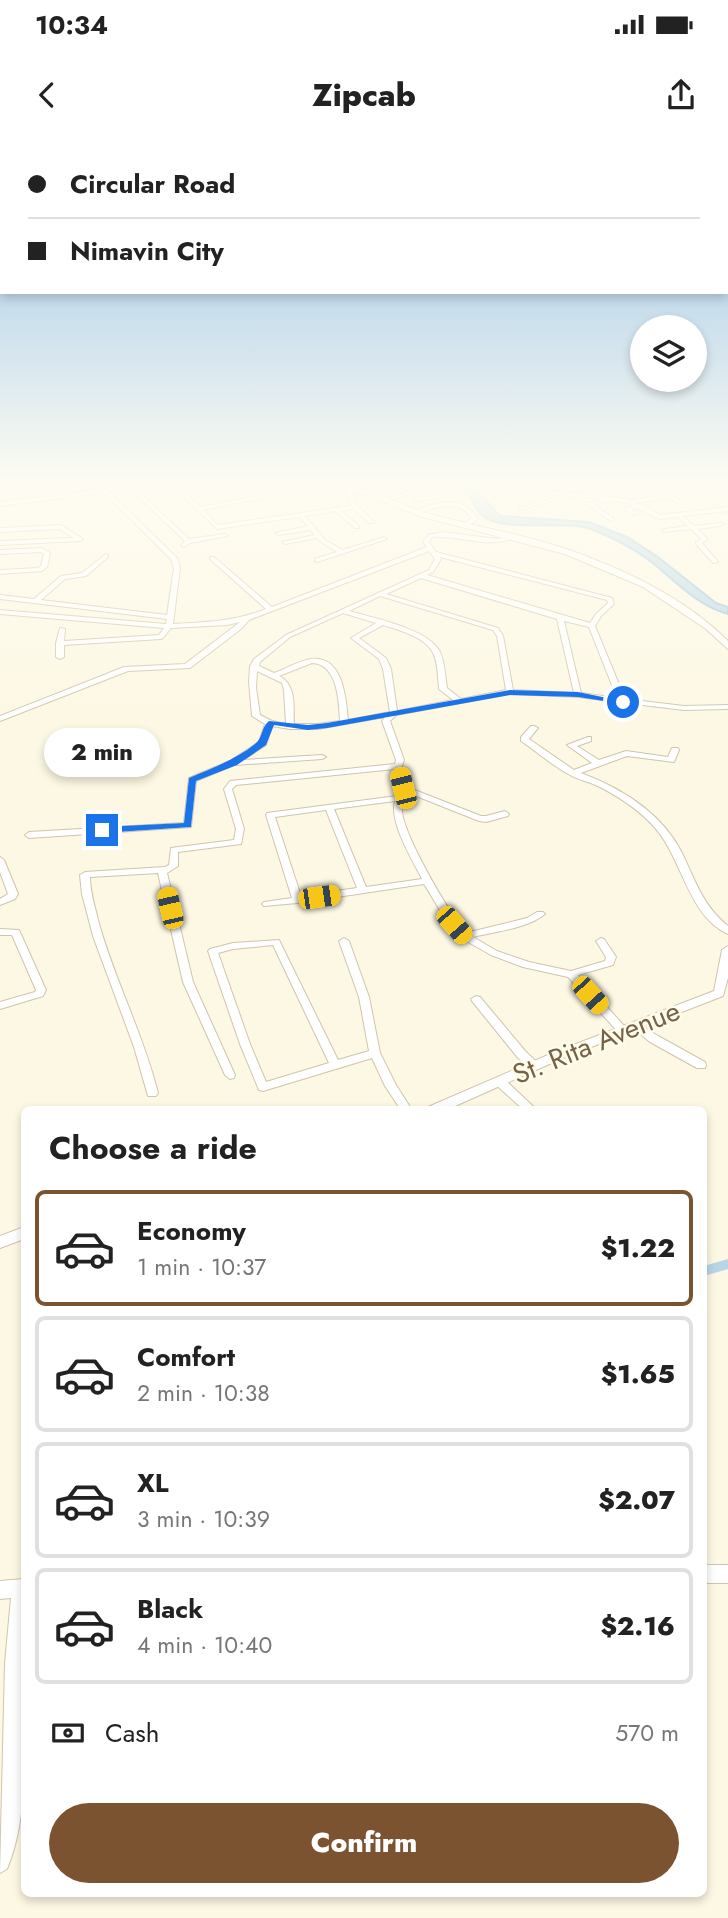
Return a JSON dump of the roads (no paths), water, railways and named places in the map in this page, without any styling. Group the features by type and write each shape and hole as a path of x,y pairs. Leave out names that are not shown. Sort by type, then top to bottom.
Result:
{"main road":[{"path":"603,566 640,581 709,627 728,646"}],"street":[{"path":"0,572 42,569 43,566"},
{"path":"37,600 63,577 84,575 94,566"},
{"path":"60,643 161,637 171,617 176,566"},
{"path":"221,566 271,610"},
{"path":"0,612 166,629 226,623 247,619 392,566"},
{"path":"436,566 422,576 288,636 257,661 252,677 257,716 272,723 308,728 510,692 578,695 684,708 728,707"},
{"path":"488,566 610,599 611,604 598,615 592,625"},
{"path":"422,576 560,618 592,625"},
{"path":"379,594 496,629 500,636 510,692"},
{"path":"0,597 171,617"},
{"path":"343,611 430,644 436,652 443,689 458,701"},
{"path":"560,618 578,695"},
{"path":"0,719 127,668 187,666 239,628 247,619"},
{"path":"380,624 354,638 382,658 387,669 394,713"},
{"path":"592,625 623,702"},
{"path":"60,657 62,629"},
{"path":"276,676 315,660 324,662 336,677 344,723"},
{"path":"254,666 285,681 290,725"},
{"path":"394,713 386,721 400,760 398,766 403,788 397,809 400,823 427,881 464,936 494,953 527,965 570,974 609,963 611,957 601,941"},
{"path":"29,835 188,825 192,780 233,763 262,743 268,725 272,723"},
{"path":"534,728 524,739 573,773 616,793 650,817 674,847 696,896 716,922 728,931"},
{"path":"588,739 571,745 598,763"},
{"path":"573,773 626,753 671,760 676,750"},
{"path":"233,763 322,757"},
{"path":"152,1093 146,1061 129,1015 105,964 84,877 90,874 162,870 173,866 174,850 238,842 240,829 228,789 233,783 398,766"},
{"path":"403,788 479,818 505,814"},
{"path":"297,900 270,815 400,798"},
{"path":"329,807 363,891"},
{"path":"0,860 13,894 0,902"},
{"path":"162,870 188,982 230,1075"},
{"path":"267,904 427,881"},
{"path":"464,936 530,920 540,914"},
{"path":"0,932 16,932 41,990 39,994 0,1006"},
{"path":"335,1065 276,942 233,946 213,951 263,1087 375,1053"},
{"path":"344,942 364,997 375,1053 390,1086 404,1106"},
{"name":"St. Rita Avenue","path":"442,1106 535,1065 724,991 728,950"},
{"path":"570,974 623,1031"},
{"path":"476,999 522,1055 535,1065"},
{"path":"636,1025 654,1039 701,1065"},
{"path":"499,1081 527,1106"},
{"path":"0,1242 21,1234"},
{"path":"707,1574 728,1574"},
{"path":"0,1590 21,1589"},
{"path":"0,1862 6,1846 10,1817 16,1715 15,1622 21,1597"}],"water":[{"path":"656,566 669,566 716,603 728,607 728,614 697,600"}],"waterway":[{"path":"707,1270 728,1264"}]}
